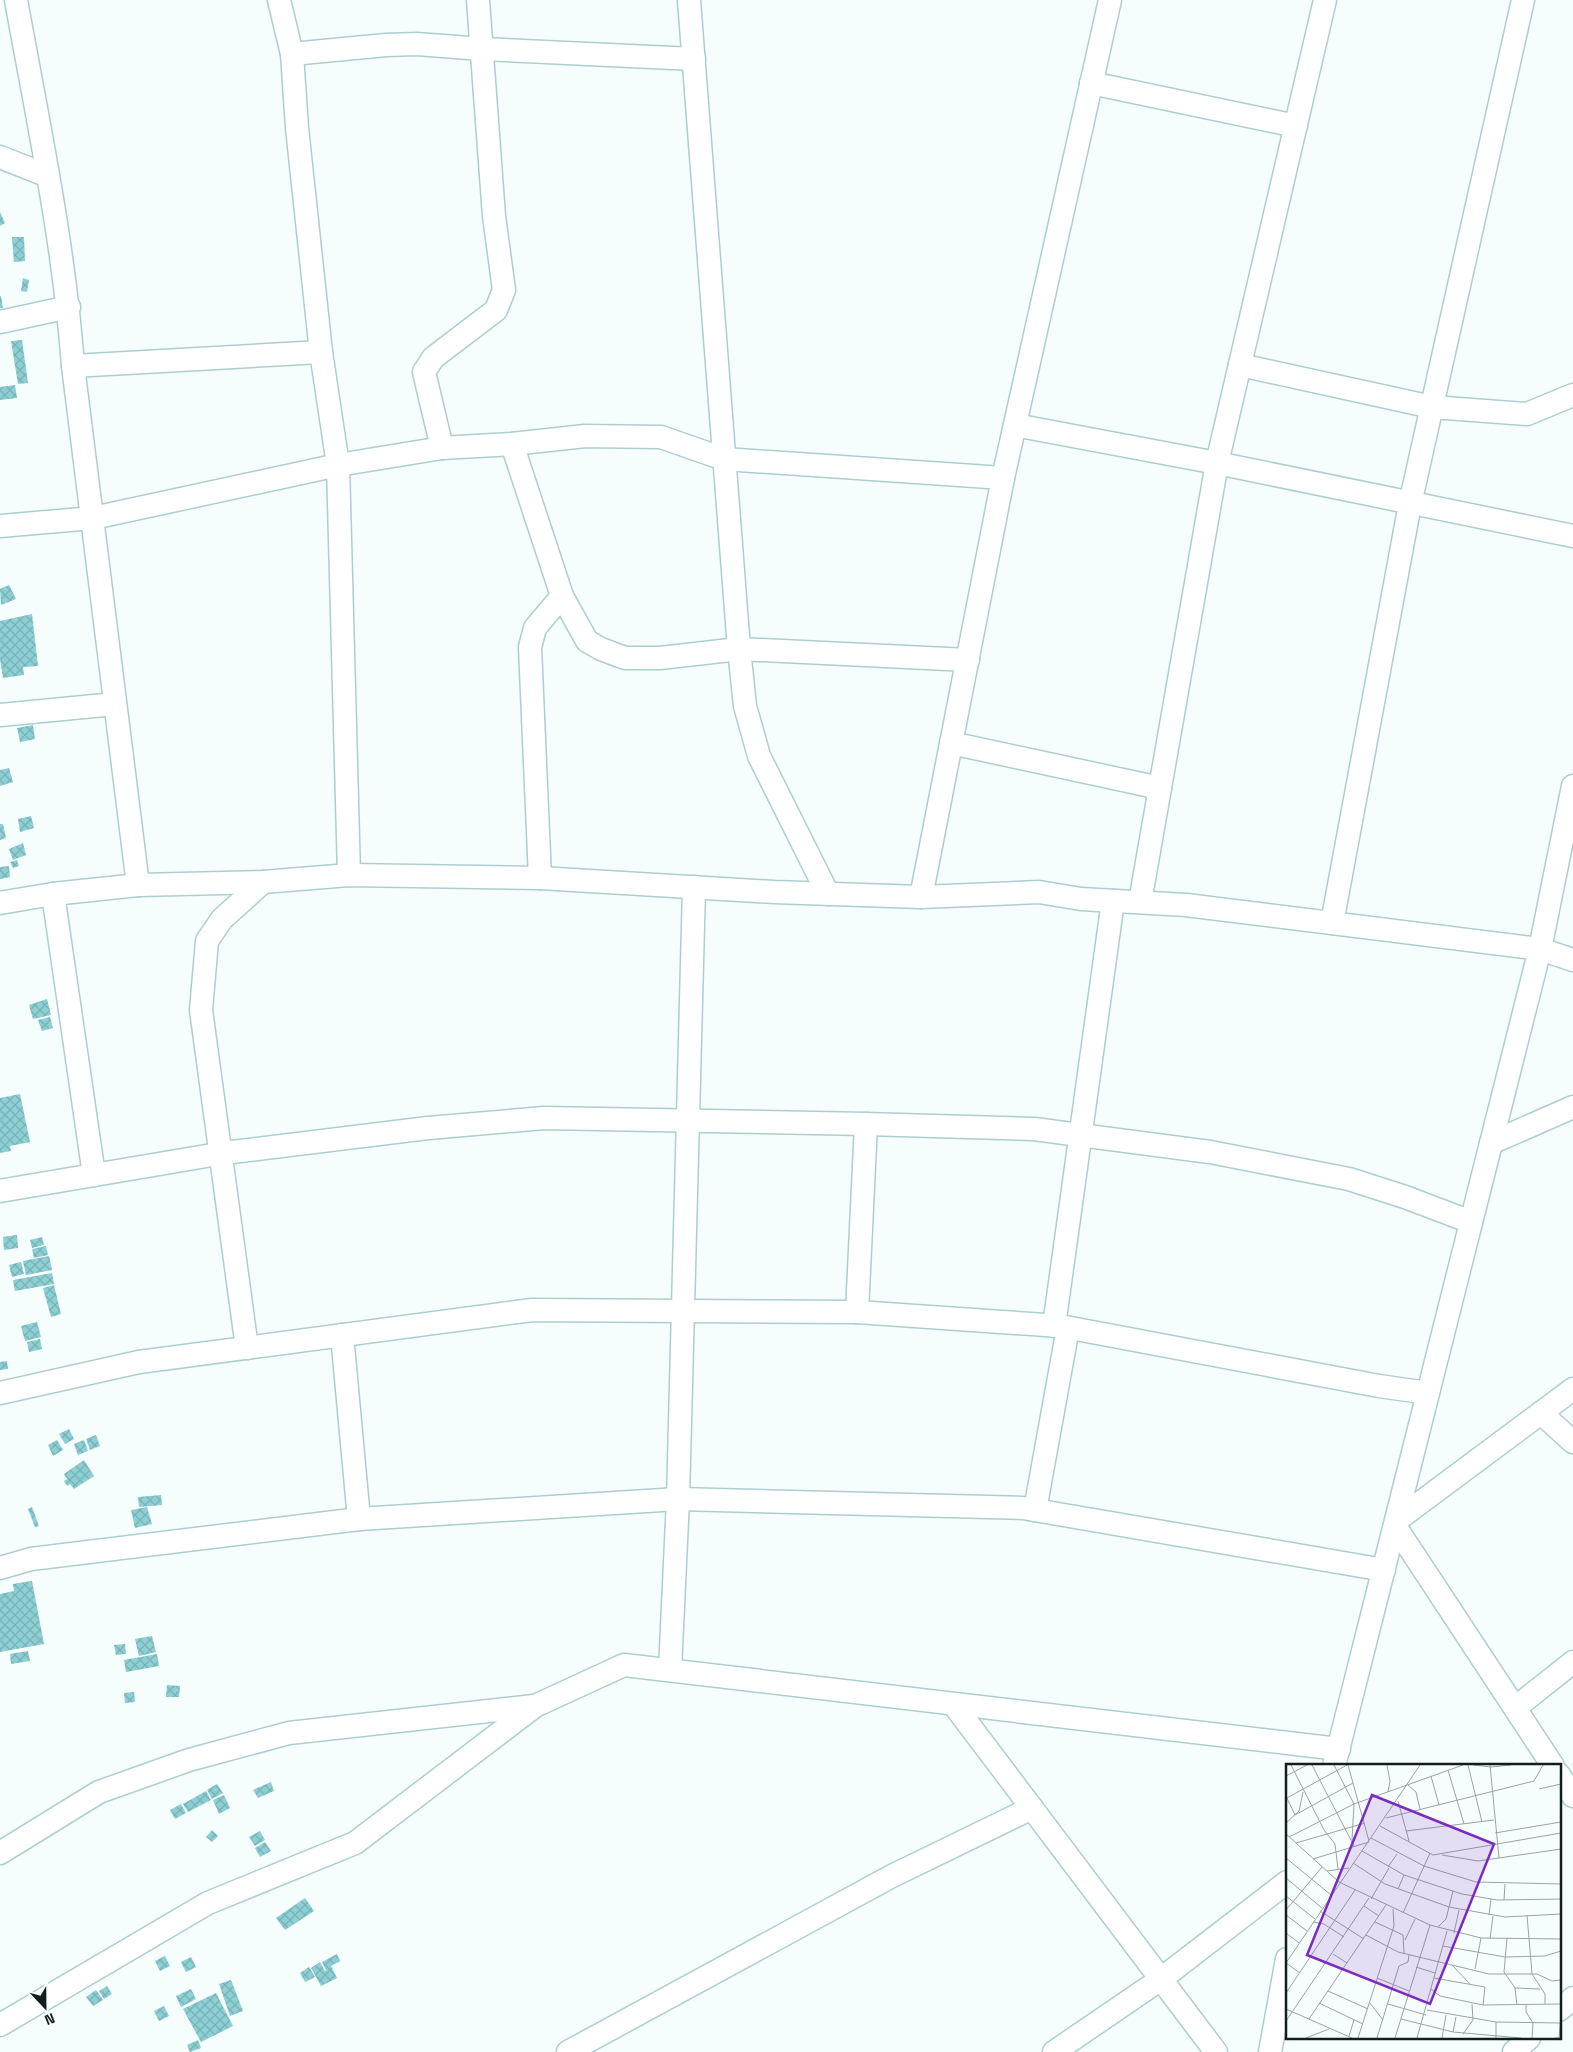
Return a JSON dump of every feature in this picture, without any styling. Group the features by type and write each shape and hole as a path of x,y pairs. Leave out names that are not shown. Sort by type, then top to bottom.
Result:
{"street":[{"path":"16,0 48,176 69,307 73,366 94,518 138,886"},
{"path":"279,0 292,54 297,128 321,352 338,465 349,875"},
{"path":"442,448 424,372 433,358 496,310 504,290 494,216 478,0"},
{"path":"689,0 745,706 759,756 828,894"},
{"path":"921,897 1003,478 1110,0"},
{"path":"1140,902 1217,463 1325,0"},
{"path":"1332,923 1410,504 1523,0"},
{"path":"292,54 410,44 694,59"},
{"path":"1091,83 1296,126"},
{"path":"0,157 48,176"},
{"path":"0,322 69,307"},
{"path":"73,366 321,352"},
{"path":"1240,365 1432,407 1526,414 1573,395"},
{"path":"1015,425 1217,463 1573,536"},
{"path":"0,526 94,518 338,465 442,448 512,444 586,436 661,437 724,459 1003,478"},
{"path":"512,444 562,596 587,641 601,649 625,658 660,658 739,649 968,660"},
{"path":"540,878 530,647 535,628 562,596"},
{"path":"0,715 115,704"},
{"path":"951,743 1160,788"},
{"path":"0,2025 208,1903 355,1843 535,1706 624,1664 954,1705 1337,1758 1540,949 1573,786"},
{"path":"0,903 53,894 138,886 263,882 349,875 540,878 828,894 921,897 1039,892 1081,899 1186,905 1540,949 1573,960"},
{"path":"247,1348 201,1010 202,978 207,941 222,919 263,882"},
{"path":"670,1670 678,1499 694,887"},
{"path":"53,894 94,1175"},
{"path":"1034,1510 1061,1327 1081,1135 1113,901"},
{"path":"1491,1143 1573,1107"},
{"path":"0,1191 221,1154 428,1128 544,1118 866,1124 1034,1129 1210,1152 1349,1179 1405,1197 1471,1222"},
{"path":"857,1312 866,1124"},
{"path":"0,1393 139,1362 532,1310 857,1312 1061,1327 1379,1386 1428,1393"},
{"path":"342,1336 359,1519"},
{"path":"1396,1523 1573,1389"},
{"path":"1541,1413 1573,1442"},
{"path":"0,1568 31,1559 359,1519 678,1499 1023,1508 1384,1570"},
{"path":"1396,1523 1552,1764"},
{"path":"1515,1708 1573,1662"},
{"path":"954,1705 1216,2052"},
{"path":"0,1853 100,1792 189,1760 289,1733 535,1706"},
{"path":"1560,1777 1573,1796"},
{"path":"568,2052 892,1876 1032,1808"},
{"path":"1054,2052 1161,1979 1286,1883"},
{"path":"1270,2052 1286,1964"},
{"path":"1560,2009 1573,1998"},
{"path":"1514,2052 1527,2040"}],"building":[{"path":"0,212 5,223 0,226"},
{"path":"12,237 24,237 25,261 14,262"},
{"path":"23,278 29,280 27,292 21,291"},
{"path":"1,296 3,308 0,308"},
{"path":"22,340 28,383 18,384 11,341"},
{"path":"15,385 17,398 0,400 0,387"},
{"path":"9,585 16,599 1,605 0,589"},
{"path":"32,614 38,666 23,667 24,675 3,678 0,659 0,621"},
{"path":"33,725 35,739 20,742 17,728"},
{"path":"9,768 13,782 0,786 0,770"},
{"path":"31,816 34,828 20,832 18,819"},
{"path":"0,824 3,824 6,838 0,840"},
{"path":"23,843 26,855 13,860 9,849"},
{"path":"17,860 19,866 13,868 10,862"},
{"path":"9,866 10,877 0,879 0,867"},
{"path":"47,999 51,1015 33,1019 29,1005"},
{"path":"50,1017 53,1028 42,1031 38,1020"},
{"path":"20,1094 30,1142 10,1146 11,1151 0,1153 0,1098"},
{"path":"17,1235 18,1248 4,1250 3,1237"},
{"path":"42,1237 44,1245 32,1248 30,1240"},
{"path":"46,1246 48,1255 34,1258 32,1249"},
{"path":"49,1256 52,1270 26,1275 23,1261"},
{"path":"21,1262 24,1274 12,1277 9,1265"},
{"path":"52,1273 54,1284 15,1291 13,1280"},
{"path":"54,1285 61,1314 51,1317 43,1288"},
{"path":"37,1322 41,1337 25,1341 21,1326"},
{"path":"40,1339 42,1349 29,1352 27,1342"},
{"path":"7,1361 8,1369 0,1370 0,1362"},
{"path":"69,1429 74,1439 65,1444 59,1434"},
{"path":"96,1435 100,1446 90,1450 86,1439"},
{"path":"57,1440 63,1450 53,1456 48,1445"},
{"path":"84,1440 88,1451 78,1455 74,1444"},
{"path":"84,1460 94,1476 74,1489 70,1484 67,1486 64,1481 67,1479 64,1474"},
{"path":"161,1495 162,1505 139,1507 138,1497"},
{"path":"32,1507 39,1526 35,1527 28,1509"},
{"path":"147,1507 152,1524 135,1528 131,1510"},
{"path":"32,1581 44,1644 0,1652 0,1594 14,1591 13,1584"},
{"path":"152,1636 156,1652 139,1656 135,1639"},
{"path":"125,1644 126,1654 116,1655 114,1645"},
{"path":"28,1651 30,1661 11,1664 10,1654"},
{"path":"157,1654 159,1666 126,1672 124,1660"},
{"path":"167,1685 180,1686 179,1697 166,1697"},
{"path":"134,1692 135,1702 125,1703 124,1693"},
{"path":"271,1782 274,1791 258,1798 253,1790"},
{"path":"217,1784 223,1793 212,1799 207,1790"},
{"path":"206,1791 211,1800 188,1812 183,1804"},
{"path":"224,1795 230,1808 219,1814 213,1800"},
{"path":"181,1804 186,1813 175,1819 170,1810"},
{"path":"212,1830 218,1836 212,1842 206,1837"},
{"path":"260,1831 265,1840 255,1846 249,1837"},
{"path":"265,1842 271,1851 260,1857 255,1848"},
{"path":"305,1898 314,1911 285,1930 276,1918"},
{"path":"337,1954 340,1961 331,1966 337,1978 321,1986 311,1968 320,1962 325,1971 322,1962"},
{"path":"165,1956 170,1966 160,1971 155,1961"},
{"path":"191,1957 196,1967 186,1972 181,1962"},
{"path":"309,1967 315,1977 305,1982 300,1973"},
{"path":"231,1980 243,2011 230,2016 219,1984"},
{"path":"107,1986 112,1994 104,1999 99,1991"},
{"path":"191,1989 196,1999 181,2007 176,1996"},
{"path":"96,1990 103,2000 93,2006 86,1997"},
{"path":"216,1993 233,2026 201,2042 183,2009"},
{"path":"164,2006 169,2016 159,2021 154,2011"},
{"path":"198,2040 201,2048 190,2052 187,2045"}]}
